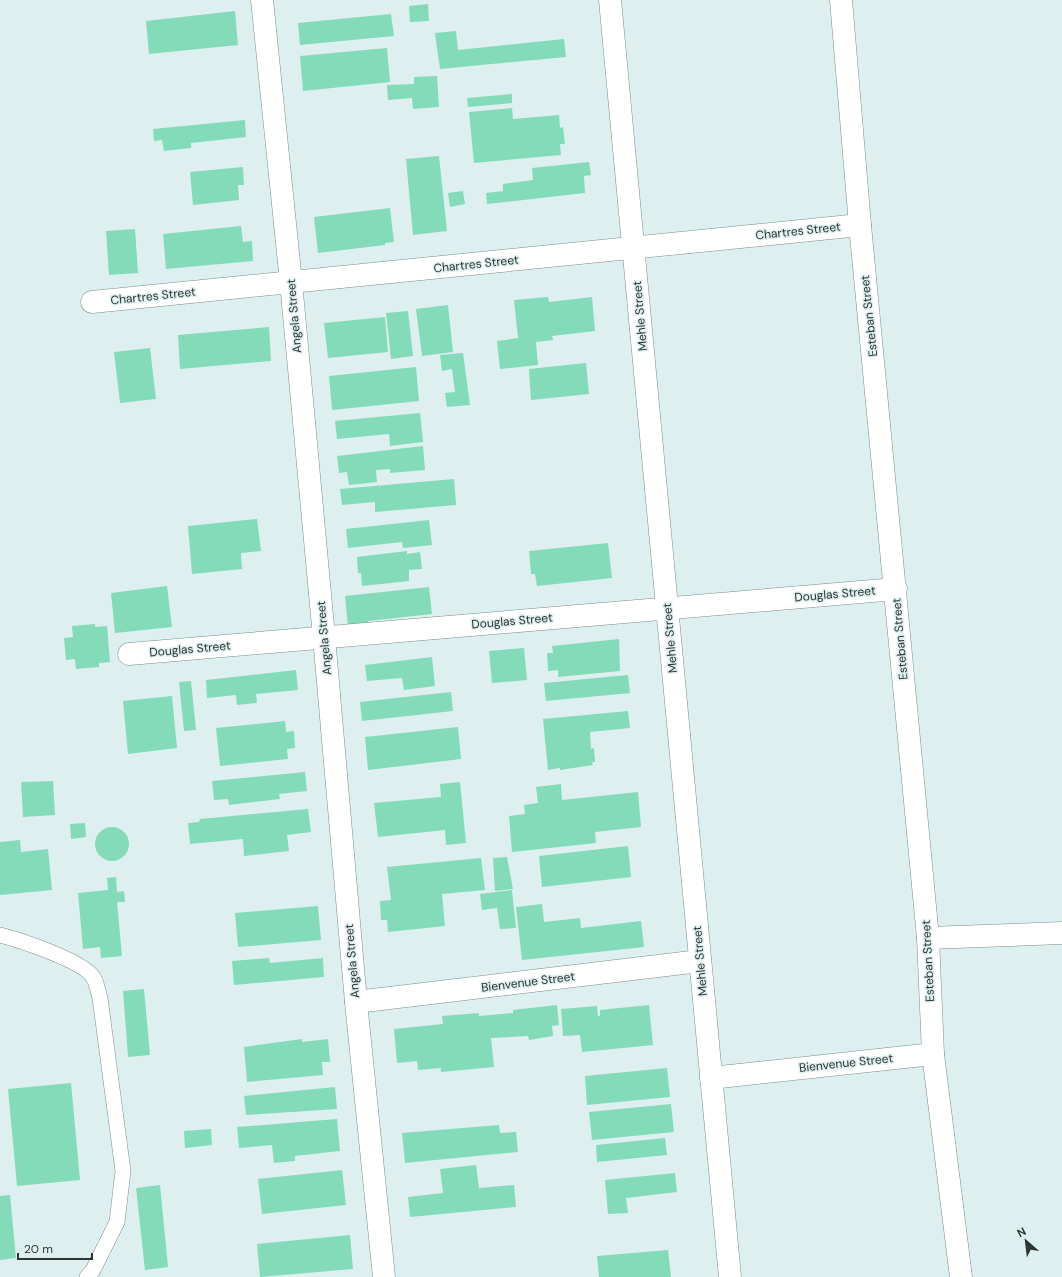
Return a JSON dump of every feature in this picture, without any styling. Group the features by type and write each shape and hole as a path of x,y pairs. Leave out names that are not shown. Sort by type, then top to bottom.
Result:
{"street":[{"name":"Angela Street","path":"262,0 291,282 356,1002 384,1277"},
{"name":"Mehle Street","path":"610,0 730,1277"},
{"name":"Esteban Street","path":"841,0 860,225 896,589 928,938 933,1054 961,1277"},
{"name":"Chartres Street","path":"92,302 860,225"},
{"name":"Douglas Street","path":"129,654 896,589"},
{"path":"928,938 1062,933"},
{"name":"Bienvenue Street","path":"356,1002 700,961"},
{"name":"Bienvenue Street","path":"711,1078 933,1054"}],"lane":[{"path":"0,935 17,940 77,965 93,977 100,998 123,1171 117,1222 93,1270 87,1277"}],"building":[{"path":"428,4 429,21 410,22 409,6"},
{"path":"235,11 238,45 149,54 146,21"},
{"path":"391,14 394,36 300,45 298,23"},
{"path":"456,31 458,50 564,39 566,57 440,69 435,33"},
{"path":"387,48 390,82 303,91 300,56"},
{"path":"437,76 439,107 413,109 412,98 388,100 387,85 414,84 414,77"},
{"path":"512,94 512,103 468,107 467,98"},
{"path":"512,108 513,119 559,115 560,128 563,127 565,144 560,144 561,155 474,163 469,112"},
{"path":"245,120 246,137 191,143 191,148 164,151 162,140 154,141 153,129"},
{"path":"439,156 447,231 413,235 406,159"},
{"path":"589,162 591,175 584,176 585,193 487,204 486,193 503,191 503,184 533,180 532,168"},
{"path":"243,167 244,185 238,185 239,200 193,205 190,172"},
{"path":"463,191 465,204 450,207 448,193"},
{"path":"390,208 394,242 385,243 385,245 318,253 314,217"},
{"path":"241,226 243,242 252,241 253,261 166,269 163,234"},
{"path":"135,229 138,273 109,275 106,231"},
{"path":"548,297 549,302 592,297 595,331 552,336 553,340 536,342 538,365 500,369 497,341 518,338 514,300"},
{"path":"448,305 453,352 422,356 416,309"},
{"path":"408,311 413,356 391,359 386,313"},
{"path":"385,317 388,352 328,358 324,323"},
{"path":"269,327 271,361 180,369 178,335"},
{"path":"150,348 156,399 120,403 114,352"},
{"path":"463,353 470,405 447,407 445,393 455,392 452,369 442,371 440,355"},
{"path":"586,363 589,394 531,400 529,369"},
{"path":"416,367 419,401 332,410 329,376"},
{"path":"420,413 423,442 390,446 389,434 337,439 335,421"},
{"path":"423,446 425,470 390,473 390,469 376,470 377,482 349,485 347,472 339,473 337,456"},
{"path":"454,479 456,505 375,512 375,502 342,505 340,489"},
{"path":"257,519 261,551 241,553 242,569 192,574 188,526"},
{"path":"429,520 432,545 403,548 402,542 348,548 346,529"},
{"path":"608,543 612,578 537,586 535,574 531,574 529,551"},
{"path":"407,551 407,554 420,552 422,569 409,570 409,581 362,586 361,573 358,573 357,557"},
{"path":"167,586 172,627 115,633 111,593"},
{"path":"429,587 432,614 368,621 369,625 348,627 345,596"},
{"path":"95,624 95,627 107,626 110,662 99,663 99,667 76,669 75,659 66,660 64,638 73,637 72,626"},
{"path":"619,639 620,671 558,677 558,670 548,671 547,653 553,653 552,646"},
{"path":"524,648 527,680 492,683 489,651"},
{"path":"432,657 435,686 404,690 402,678 367,681 365,665"},
{"path":"296,670 298,690 256,694 257,703 237,705 236,695 207,698 206,680"},
{"path":"628,675 630,693 546,701 544,683"},
{"path":"191,681 196,730 184,731 179,682"},
{"path":"451,692 453,711 362,721 360,702"},
{"path":"172,696 177,748 128,754 123,701"},
{"path":"628,711 630,728 590,732 591,749 594,748 595,762 592,762 593,765 560,770 560,768 548,770 543,719"},
{"path":"285,721 286,732 294,731 295,748 287,749 288,759 220,766 216,728"},
{"path":"458,727 461,759 368,770 365,737"},
{"path":"305,772 307,791 279,794 280,799 229,805 228,799 214,800 212,781"},
{"path":"53,781 55,815 23,817 21,782"},
{"path":"460,782 466,843 446,845 445,830 378,837 374,803 441,797 440,784"},
{"path":"561,784 562,800 638,792 641,827 595,832 596,843 512,852 509,816 525,814 524,805 538,803 536,787"},
{"path":"308,809 311,832 287,835 289,851 244,856 243,839 190,844 188,823 199,822 200,819"},
{"path":"85,823 86,837 71,839 70,824"},
{"path":"115,827 124,832 128,837 128,851 124,856 119,860 109,861 105,860 96,851 95,841 96,837 105,828"},
{"path":"20,840 21,852 48,849 52,890 0,895 0,842"},
{"path":"628,846 631,877 542,887 539,856"},
{"path":"507,857 513,889 495,891 493,858"},
{"path":"481,858 485,890 442,894 445,926 388,932 387,920 381,920 380,901 391,900 387,867"},
{"path":"116,877 117,892 124,891 125,902 117,902 122,956 101,958 100,947 83,949 78,893 108,890 107,878"},
{"path":"512,890 516,928 500,929 497,908 482,910 480,894"},
{"path":"542,904 544,922 580,918 581,928 641,921 644,947 522,960 516,907"},
{"path":"318,906 321,940 238,947 235,913"},
{"path":"269,958 270,963 323,958 324,977 234,985 232,961"},
{"path":"144,989 150,1055 128,1057 123,991"},
{"path":"557,1005 559,1025 552,1026 553,1036 529,1040 528,1036 491,1038 494,1067 441,1072 441,1068 418,1070 417,1061 397,1063 394,1029 443,1024 442,1016 479,1013 479,1016 513,1013 513,1010"},
{"path":"649,1005 653,1045 582,1052 580,1035 563,1036 561,1009 597,1006 598,1016 600,1016 600,1010"},
{"path":"302,1039 302,1042 328,1039 330,1062 322,1062 323,1075 247,1082 244,1047"},
{"path":"667,1068 670,1097 587,1105 585,1076"},
{"path":"71,1083 80,1180 17,1186 8,1089"},
{"path":"335,1087 337,1109 246,1115 244,1096"},
{"path":"671,1104 674,1132 592,1140 589,1112"},
{"path":"337,1119 340,1151 295,1156 295,1161 274,1163 272,1145 239,1148 237,1127"},
{"path":"499,1125 500,1133 516,1132 518,1152 405,1163 402,1133"},
{"path":"211,1129 212,1145 185,1148 184,1131"},
{"path":"665,1138 667,1155 597,1162 596,1145"},
{"path":"476,1165 479,1188 514,1185 516,1207 410,1217 408,1197 443,1193 440,1169"},
{"path":"342,1170 346,1205 262,1214 258,1179"},
{"path":"675,1173 677,1192 626,1198 628,1213 608,1214 605,1180"},
{"path":"160,1185 168,1267 145,1270 136,1188"},
{"path":"10,1195 16,1258 0,1260 0,1196"},
{"path":"350,1235 353,1269 260,1277 257,1244"},
{"path":"668,1250 671,1277 599,1277 597,1256"}]}
